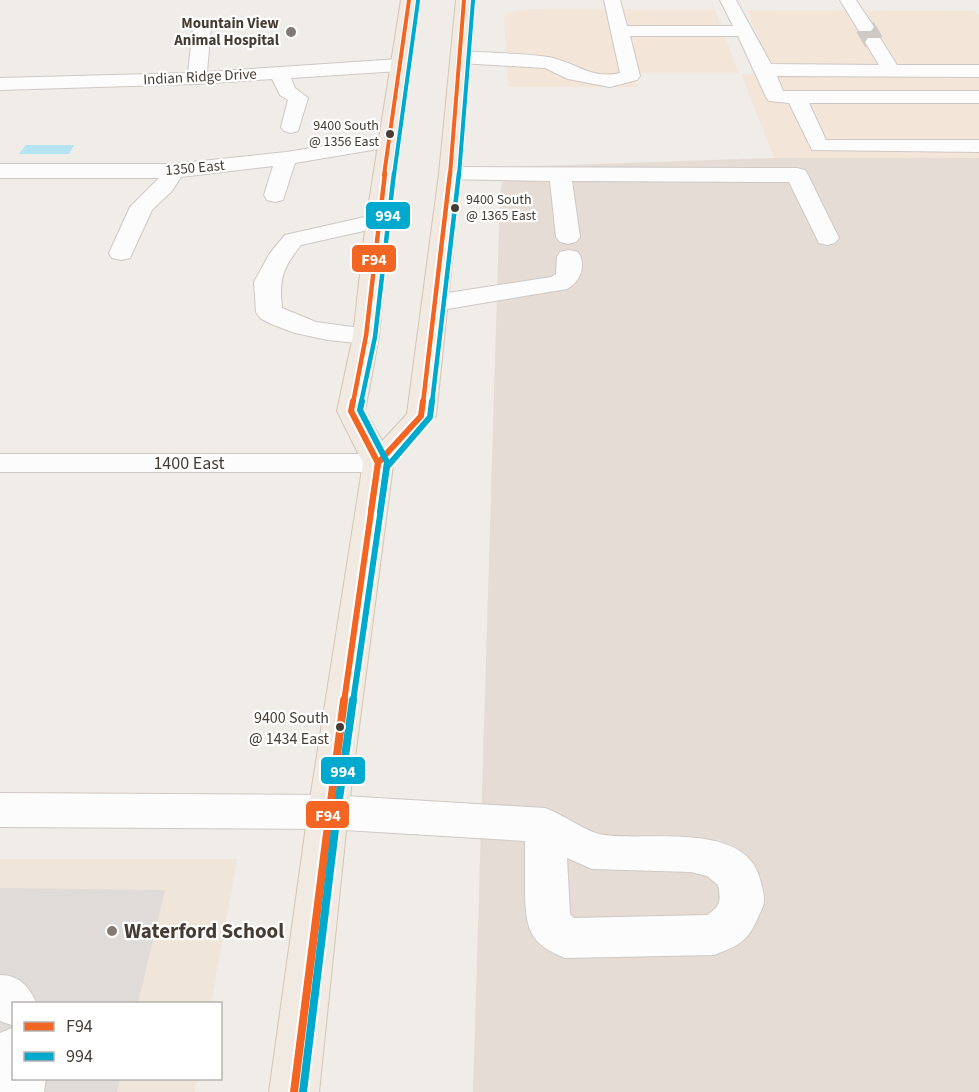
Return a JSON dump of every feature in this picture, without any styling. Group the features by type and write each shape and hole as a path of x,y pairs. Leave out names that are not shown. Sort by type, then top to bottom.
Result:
{"main road":[{"path":"378,463 351,411 366,336 378,221 409,0"},
{"path":"294,1092 328,812 378,463 421,416 450,174 465,0"}],"street":[{"path":"460,57 549,63 575,75 610,81 630,76 612,0"},
{"path":"728,0 765,70 776,97 979,97"},
{"path":"848,0 891,70"},
{"path":"197,78 202,27"},
{"path":"620,30 745,31"},
{"name":"Indian Ridge Drive","path":"0,84 197,78 399,65"},
{"path":"765,70 979,71"},
{"path":"279,73 287,91 298,98 291,127"},
{"path":"796,97 819,146 979,146"},
{"name":"1350 East","path":"0,171 173,171 286,158 389,142"},
{"path":"275,195 286,158"},
{"path":"121,253 141,210 147,202 166,187 173,171"},
{"path":"450,174 798,175 827,238"},
{"path":"435,303 558,284 566,280 570,275 569,247 560,174"},
{"path":"366,336 317,332 281,319 269,312 267,282 282,253 293,240 378,221"},
{"name":"1400 East","path":"0,463 378,463"},
{"path":"0,810 328,812 545,825 592,852 691,854 719,861 738,876 743,901 735,922 714,936 565,938 548,922 545,825"},
{"path":"0,996 6,996 12,1003"},
{"path":"0,1061 12,1052"},
{"path":"280,1092 294,1092"}],"shaded area":[{"path":"530,9 715,10 739,73 634,73 638,87 508,87 504,17 515,11"},
{"path":"747,10 975,11 979,15 979,158 774,158 741,74 773,73"},
{"path":"774,158 979,158 979,1092 473,1092 500,193 506,167"},
{"name":"Waterford School","path":"0,859 237,859 211,1002 12,1002 12,1080 197,1080 195,1092 0,1092"},
{"path":"0,888 165,890 138,1002 12,1002 12,1080 120,1080 117,1092 0,1092"}],"water":[{"path":"26,145 74,145 69,154 19,154"}],"tunnel":[{"path":"865,27 874,42"}],"transit line":[{"name":"F94","path":"371,511 378,463 351,411 366,336 378,221 409,0"},
{"name":"F94","path":"294,1092 328,812 378,463 421,416 450,174 464,0"},
{"name":"994","path":"380,512 387,462 360,410 375,337 387,222 418,1"},
{"name":"994","path":"303,1092 337,813 387,467 430,417 459,175 473,1"}],"place":[{"name":"Mountain View Animal Hospital","path":"291,32"},
{"name":"9400 South @ 1356 East","path":"390,134"},
{"name":"9400 South @ 1365 East","path":"455,208"},
{"name":"9400 South @ 1434 East","path":"340,727"},
{"name":"Waterford School","path":"112,931"}]}
